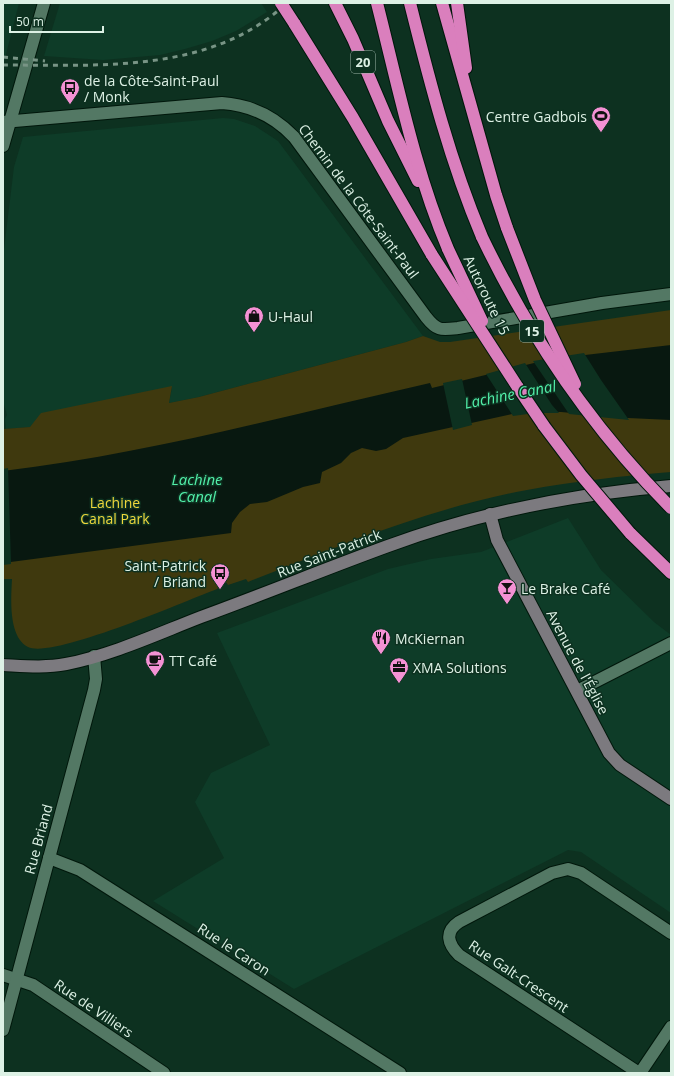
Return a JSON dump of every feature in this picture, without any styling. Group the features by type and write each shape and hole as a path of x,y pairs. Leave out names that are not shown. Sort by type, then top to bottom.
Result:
{"highway":[{"path":"281,3 353,118 432,255 516,386"},
{"name":"20","path":"335,3 353,39 388,121 432,210"},
{"name":"Autoroute 15","path":"377,3 401,101 432,210 448,250 491,340 516,386 586,481 626,528 671,574"},
{"name":"15","path":"410,3 442,127 463,188 482,237 510,293 537,340 593,419 632,467 671,508"},
{"path":"442,3 496,195 507,228 550,334 593,419"},
{"path":"457,3 471,107"}],"main road":[{"name":"Rue Saint-Patrick","path":"3,665 50,666 66,664 115,650 408,539 490,514 572,497 671,486"},
{"name":"Avenue de l'Église","path":"490,514 497,540 614,759 671,799"}],"street":[{"path":"3,146 6,122 44,3"},
{"name":"Chemin de la Côte-Saint-Paul","path":"6,122 217,104 240,105 258,110 276,121 294,137 426,317 439,329 458,328 602,303 671,294"},
{"path":"577,691 671,643"},
{"name":"Rue Briand","path":"3,1030 96,679 94,656"},
{"name":"Rue le Caron","path":"49,858 80,870 400,1073"},
{"name":"Rue Galt-Crescent","path":"639,1073 459,955 450,945 448,938 452,928 466,919 552,872 568,868 581,873 671,933"},
{"name":"Rue de Villiers","path":"3,975 33,985 164,1073"},
{"path":"639,1073 671,1027"}],"shaded area":[{"path":"3,3 19,3 3,66"},
{"path":"60,3 261,3 267,12 236,31 212,41 160,55 103,60 44,56"},
{"path":"223,118 234,119 255,126 278,141 423,336 406,342 199,397 169,403 172,387 30,427 6,429 5,419 7,415 3,401 4,249 14,167 23,137"},
{"path":"568,518 601,570 654,622 671,635 671,913 581,852 568,850 294,989 153,901 224,858 195,802 211,773 270,745 217,633 388,569 431,559 481,552"}],"green space":[{"name":"Lachine Canal Park","path":"671,310 671,472 599,479 545,487 455,507 385,529 248,582 246,579 228,585 226,582 219,584 220,586 217,589 150,616 64,645 42,648 28,647 17,635 11,606 12,579 3,579 3,429 30,427 41,413 172,386 169,403 199,397 406,342 423,336 440,342 450,342"}],"water":[{"name":"Lachine Canal","path":"671,345 671,420 561,412 534,411 512,414 403,438 386,449 376,451 362,448 351,453 341,463 322,472 320,483 303,487 267,502 250,504 240,512 232,523 231,533 3,563 3,471 111,455 218,433 430,383 432,388 534,363 585,355"}],"pier":[{"path":"584,353 629,420 569,414 533,361"},
{"path":"525,363 552,405 559,413 535,413 513,416 486,374"},
{"path":"462,379 472,425 453,430 443,383"},
{"path":"8,468 11,564 3,565 3,469"}],"railway":[{"path":"3,65 115,64 152,61 189,54 224,43 257,26 287,3"},
{"path":"3,57 45,61"}],"place":[{"name":"de la Côte-Saint-Paul / Monk","path":"70,105"},
{"name":"Centre Gadbois","path":"601,133"},
{"name":"U-Haul","path":"254,333"},
{"name":"Saint-Patrick / Briand","path":"220,590"},
{"name":"Le Brake Café","path":"507,605"},
{"name":"McKiernan","path":"381,655"},
{"name":"TT Café","path":"155,677"},
{"name":"XMA Solutions","path":"399,684"}]}
